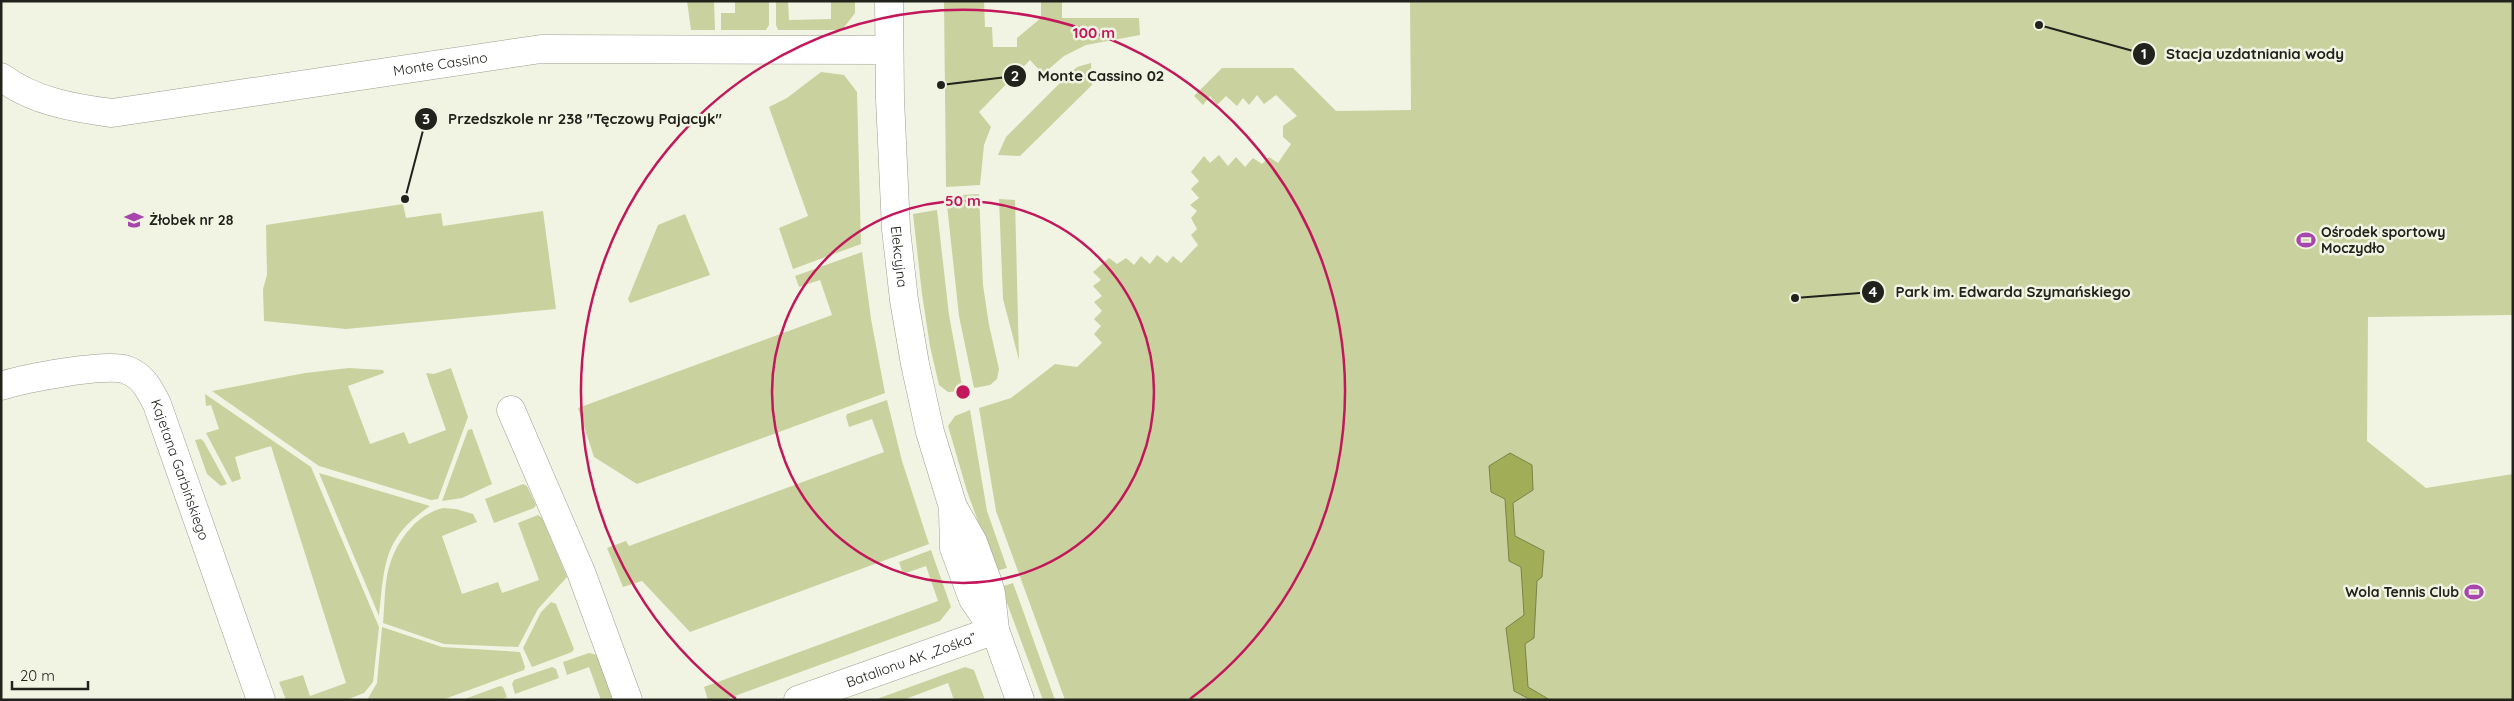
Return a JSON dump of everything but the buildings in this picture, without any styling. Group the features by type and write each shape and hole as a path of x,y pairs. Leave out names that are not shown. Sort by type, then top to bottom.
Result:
{"street":[{"name":"Elekcyjna","path":"889,1 893,175 904,300 925,412 953,507 954,548 973,599 995,630 1020,700"},
{"name":"Monte Cassino","path":"1,76 35,96 74,108 112,113 541,49 889,50"},
{"name":"Kajetana Garbińskiego","path":"1,386 21,380 102,369 126,369 146,382 157,404 261,700"},
{"path":"511,410 581,572 628,700"},
{"name":"Batalionu AK „Zośka”","path":"798,700 995,630"}],"shaded area":[{"path":"687,1 714,1 715,30 691,30"},
{"path":"735,1 769,1 769,25 766,30 721,30 721,13 735,13"},
{"path":"776,1 788,1 789,20 831,19 831,1 855,1 855,13 842,30 778,30 776,25"},
{"path":"944,1 984,1 985,27 992,27 993,47 1017,47 1017,38 1041,18 1041,1 1062,1 1062,18 1139,18 1140,35 1086,45 1064,56 1043,74 1030,60 979,112 991,127 984,145 980,185 946,187"},
{"path":"1410,1 2513,1 2513,315 2368,317 2367,441 2426,488 2513,474 2513,700 1065,700 996,511 979,408 1011,398 1055,364 1077,367 1102,343 1094,334 1101,326 1094,319 1102,311 1094,302 1102,296 1093,286 1101,280 1093,272 1109,258 1117,264 1126,258 1134,265 1141,256 1150,264 1157,255 1167,263 1173,256 1181,263 1198,245 1191,235 1197,229 1191,218 1197,211 1190,205 1199,198 1191,189 1199,181 1191,172 1204,156 1210,163 1219,155 1228,166 1236,157 1245,167 1253,158 1262,164 1269,157 1278,163 1291,144 1283,137 1283,126 1297,116 1276,95 1264,104 1257,95 1249,105 1243,98 1237,106 1226,96 1217,105 1210,96 1203,105 1194,96 1222,68 1293,68 1336,111 1411,110"},
{"path":"1091,63 1092,85 1020,156 998,155 1006,137 1059,84 1077,67"},
{"path":"821,72 844,75 857,92 861,244 793,269 779,228 808,216 769,107 787,98"},
{"path":"979,194 983,285 989,325 999,369 997,379 990,385 974,388 959,316 946,196"},
{"path":"999,199 1015,200 1019,360 1003,299"},
{"path":"403,204 406,218 441,213 443,226 543,211 556,309 346,329 264,321 263,289 267,275 266,225"},
{"path":"937,210 949,315 963,391 948,392 939,385 930,346 922,294 913,214"},
{"path":"685,214 710,275 630,303 628,299 658,225"},
{"path":"862,252 871,319 885,393 637,484 594,457 578,408 832,315 820,280 799,287 795,276"},
{"path":"349,368 383,370 384,373 348,386 370,444 404,432 409,444 446,430 426,373 434,374 451,368 468,417 438,499 431,500 319,466 212,391 305,373"},
{"path":"205,394 311,467 379,627 373,682 364,693 346,700 286,700 279,682 303,675 310,696 346,683 271,446 235,457 241,479 232,482 206,433 219,429 211,405 206,406"},
{"path":"887,400 902,461 929,544 690,632 642,581 623,587 607,548 626,541 629,546 884,452 872,419 849,427 846,417 847,414"},
{"path":"970,410 987,511 1007,568 996,571 967,491 948,426 955,416"},
{"path":"472,429 492,484 462,498 442,501 468,430"},
{"path":"201,439 227,484 221,486 207,474 195,440"},
{"path":"1510,453 1532,465 1533,490 1513,503 1515,536 1544,551 1542,577 1537,581 1534,638 1525,644 1528,687 1550,700 1531,700 1514,691 1506,628 1524,615 1521,567 1509,561 1505,499 1491,492 1489,466"},
{"path":"319,473 430,506 414,518 394,542 385,567 379,616"},
{"path":"523,484 527,486 536,505 534,508 494,523 485,499"},
{"path":"443,508 456,509 473,514 477,522 442,536 462,594 498,582 502,593 539,580 518,523 538,515 542,518 567,577 538,609 518,647 444,644 383,623 387,576 399,544 418,521"},
{"path":"931,550 951,607 940,621 724,700 708,700 704,687 938,601 926,566 903,574 899,562"},
{"path":"1013,583 1055,700 1043,700 1001,587"},
{"path":"551,602 556,604 574,649 572,652 532,667 523,648 541,612"},
{"path":"382,627 442,647 520,652 525,667 524,670 442,700 367,700 377,683"},
{"path":"589,653 597,655 614,700 601,700 589,667 567,675 563,662"},
{"path":"552,667 556,669 559,678 515,694 512,684 514,680"},
{"path":"965,667 974,670 985,700 954,700 948,683 903,700 874,700"},
{"path":"500,686 503,687 507,697 500,700 462,700"}],"place":[{"name":"Stacja uzdatniania wody","path":"2039,25"},
{"name":"Monte Cassino 02","path":"941,85"},
{"name":"Przedszkole nr 238 \"Tęczowy Pajacyk\"","path":"405,199"},
{"name":"Żłobek nr 28","path":"134,220"},
{"name":"Ośrodek sportowy Moczydło","path":"2306,240"},
{"name":"Park im. Edwarda Szymańskiego","path":"1795,298"},
{"name":"Wola Tennis Club","path":"2474,592"}]}
